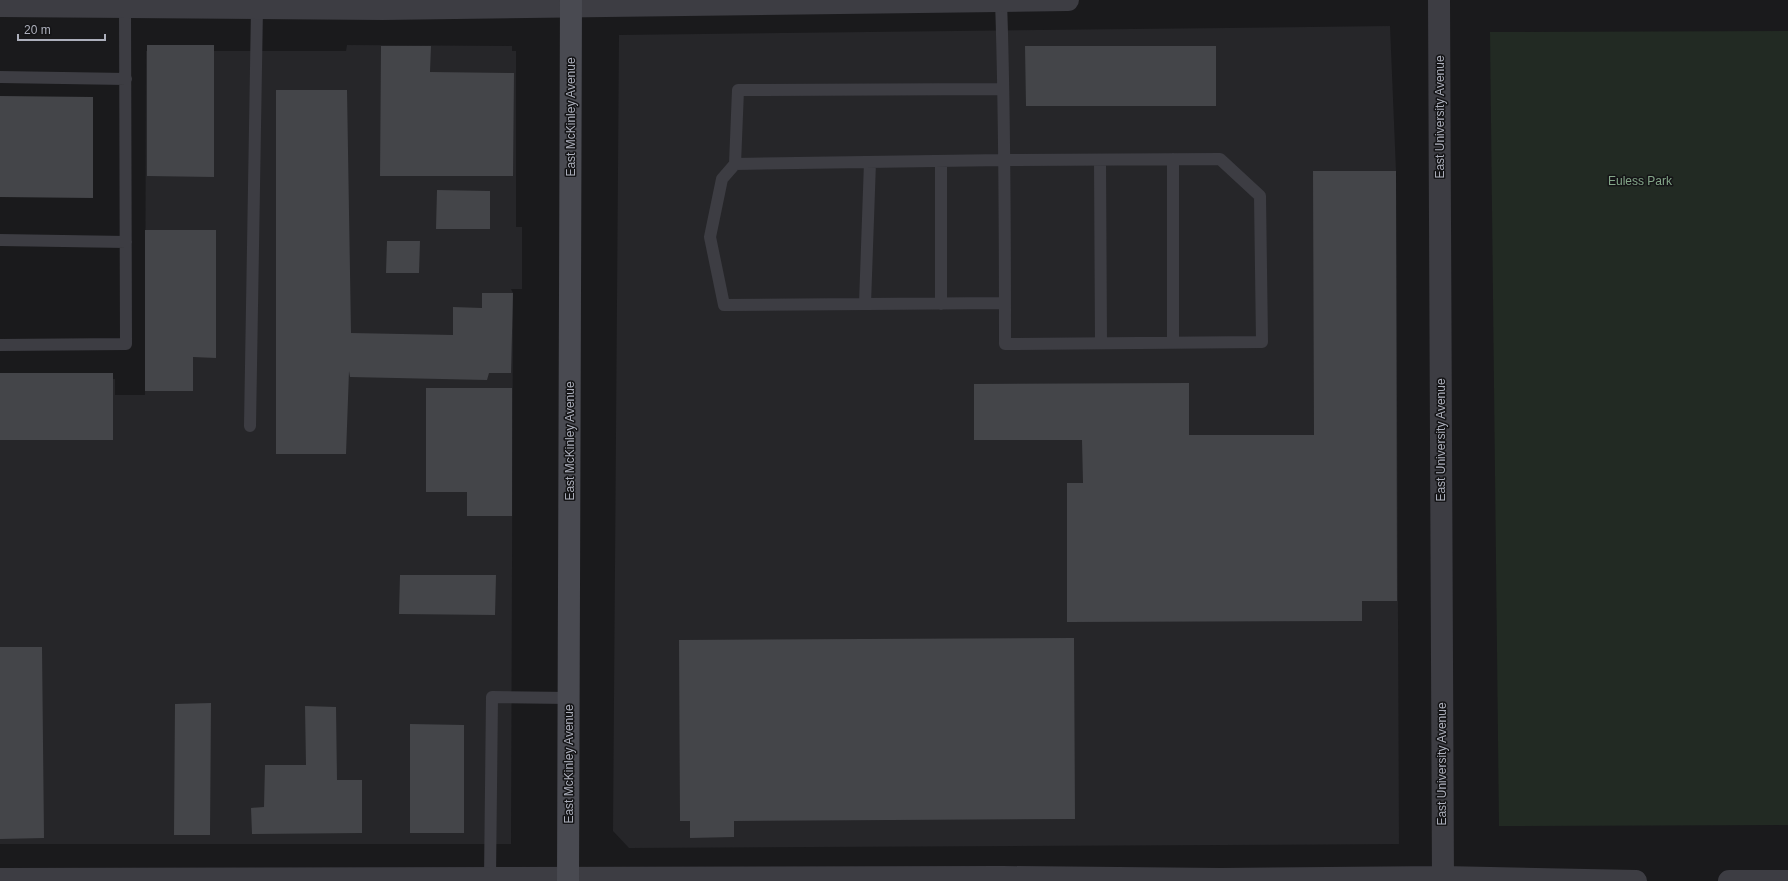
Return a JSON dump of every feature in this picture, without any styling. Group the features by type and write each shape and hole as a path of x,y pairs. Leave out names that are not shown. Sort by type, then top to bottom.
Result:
{"main road":[{"name":"East McKinley Avenue","path":"568,880 572,4"}],"street":[{"path":"0,6 49,3 125,7 257,8 383,4 1068,0"},
{"name":"East University Avenue","path":"1439,0 1443,879"},
{"path":"0,879 1443,879 1636,881"},
{"path":"1729,881 1788,881"}],"lane":[{"path":"735,164 941,160 1004,160 1100,160 1220,159 1260,196 1262,342 1005,344 1004,160 1001,0"},
{"path":"0,345 126,344 125,7"},
{"path":"250,426 257,8"},
{"path":"0,77 126,79"},
{"path":"1003,89 738,90 735,164 722,180 710,237 724,305 1005,303"},
{"path":"1173,159 1173,342"},
{"path":"941,160 941,304"},
{"path":"1100,160 1101,343"},
{"path":"865,304 870,162"},
{"path":"0,240 126,242"},
{"path":"490,878 492,697 569,698"}],"shaded area":[{"path":"1390,26 1396,171 1399,844 629,848 613,831 619,35"},
{"path":"347,45 512,46 512,51 516,51 516,227 522,227 522,289 511,289 513,293 511,844 0,844 0,380 115,379 115,395 145,395 146,51 346,51"}],"green space":[{"name":"Euless Park","path":"1788,31 1788,825 1499,826 1490,32"}],"building":[{"path":"147,45 214,45 214,177 147,176"},
{"path":"381,46 431,46 430,72 514,73 513,176 380,176"},
{"path":"1025,46 1216,46 1216,106 1026,106"},
{"path":"276,90 347,90 351,333 453,335 453,307 482,308 482,293 513,293 511,373 489,373 487,380 350,377 349,371 346,454 276,454"},
{"path":"0,96 93,97 93,198 0,197"},
{"path":"1313,171 1396,171 1397,601 1362,601 1362,621 1067,622 1067,483 1083,483 1082,440 974,440 974,384 1189,383 1189,435 1314,435"},
{"path":"437,190 490,191 490,229 436,229"},
{"path":"145,230 216,230 216,358 193,357 193,391 145,391"},
{"path":"387,241 420,241 419,273 386,273"},
{"path":"0,373 113,373 113,440 0,440"},
{"path":"426,388 512,388 512,516 467,516 467,492 426,492"},
{"path":"400,575 496,575 495,615 399,614"},
{"path":"1074,638 1075,819 734,821 734,837 690,838 690,821 680,821 679,640"},
{"path":"0,647 42,647 44,838 0,839"},
{"path":"211,703 210,835 174,835 175,704"},
{"path":"305,706 336,707 337,780 362,780 362,833 252,834 251,808 264,807 265,765 306,765"},
{"path":"410,724 464,725 464,833 410,833"}]}
